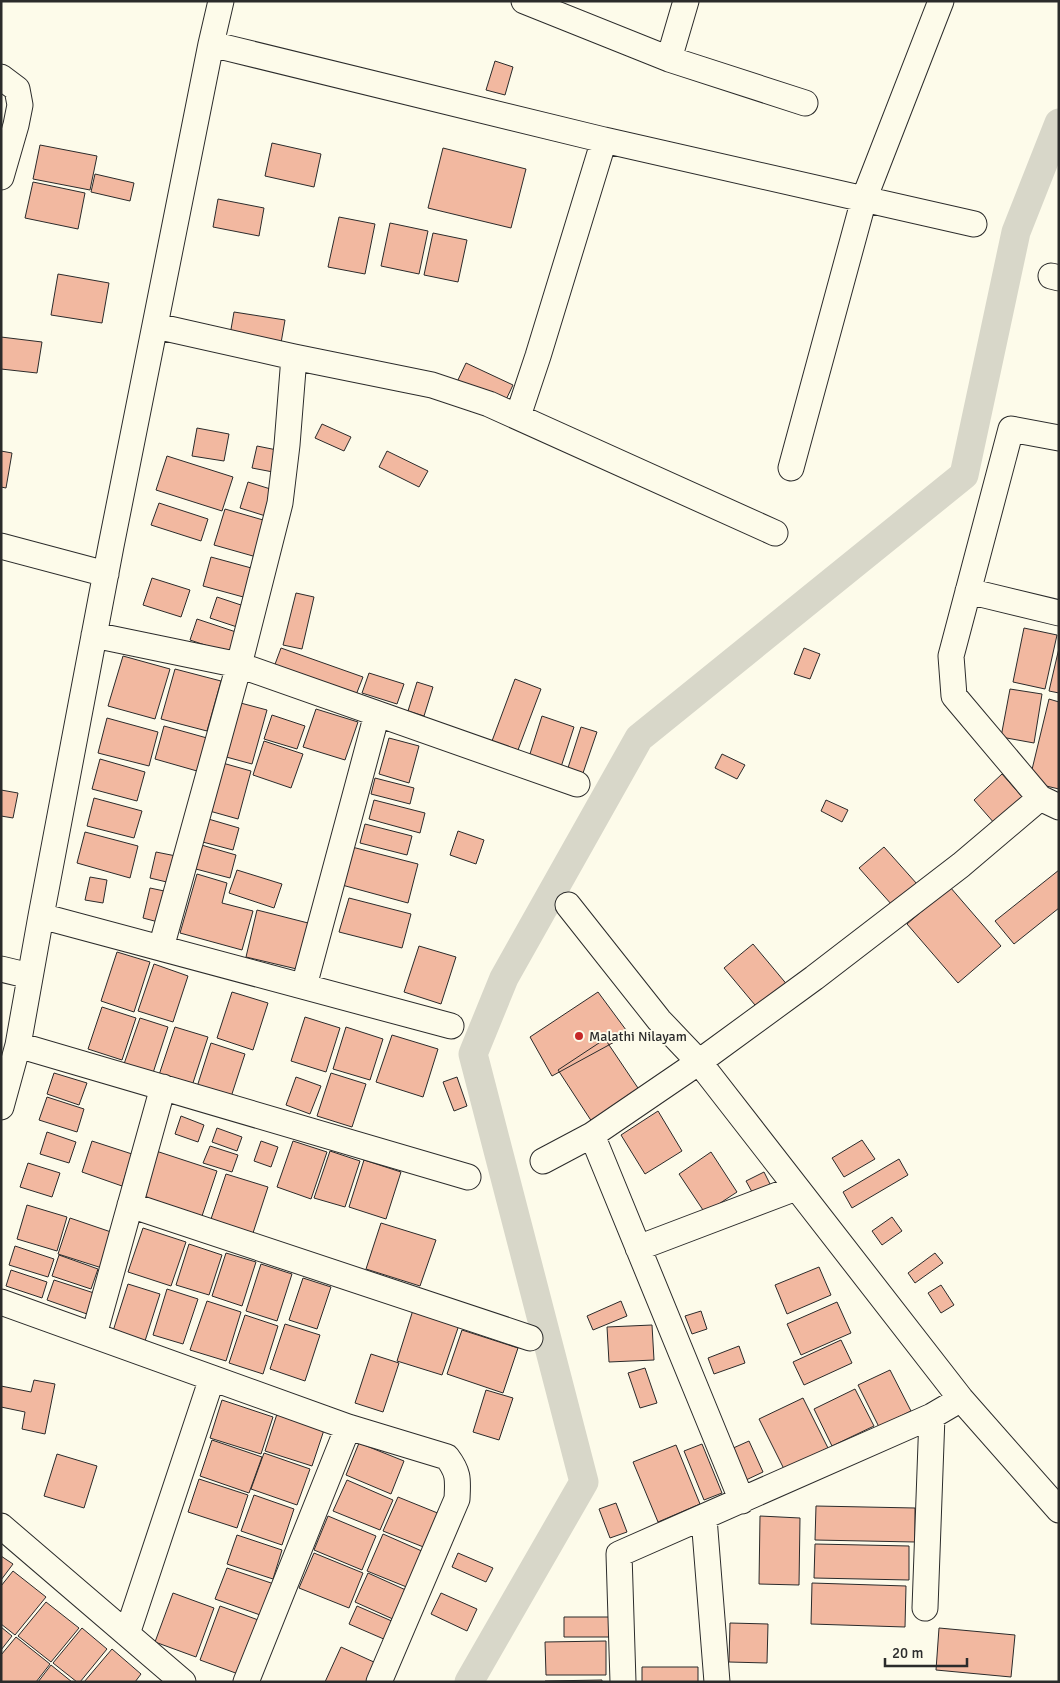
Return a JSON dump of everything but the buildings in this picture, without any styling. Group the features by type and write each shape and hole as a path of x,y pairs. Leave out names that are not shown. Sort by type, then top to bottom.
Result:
{"street":[{"path":"1,1108 18,1045 40,916 94,634 221,1"},
{"path":"524,1 669,59 805,103"},
{"path":"669,59 686,1"},
{"path":"791,468 864,199 941,1"},
{"path":"211,44 604,140 974,224"},
{"path":"1,77 18,89 20,105 1,176"},
{"path":"518,416 604,140"},
{"path":"156,326 432,385 489,404 775,533"},
{"path":"161,948 239,665 280,503 294,357"},
{"path":"543,1162 592,1135 698,1062 845,955 961,865 1049,802 954,696 952,656 1012,429 1059,438"},
{"path":"1,546 106,574"},
{"path":"968,591 1059,613"},
{"path":"94,634 239,665 577,784"},
{"path":"304,986 377,714"},
{"path":"568,905 659,1020 698,1062 961,1399 1059,1510"},
{"path":"40,916 451,1026"},
{"path":"1,969 30,976"},
{"path":"18,1045 468,1177"},
{"path":"94,1334 163,1087"},
{"path":"592,1135 742,1501"},
{"path":"638,1248 796,1188"},
{"path":"130,1205 530,1338"},
{"path":"1,1302 348,1427 447,1457 456,1468 458,1478 457,1498 379,1682"},
{"path":"127,1634 212,1378"},
{"path":"623,1682 619,1554 932,1416 961,1399"},
{"path":"925,1608 932,1416"},
{"path":"246,1682 348,1427"},
{"path":"704,1518 717,1682"},
{"path":"1,1526 183,1682"}],"waterway":[{"path":"469,1682 584,1482 473,1054 504,978 639,738 964,475 1016,232 1059,123"}],"place":[{"name":"Malathi Nilayam","path":"579,1036"}]}
